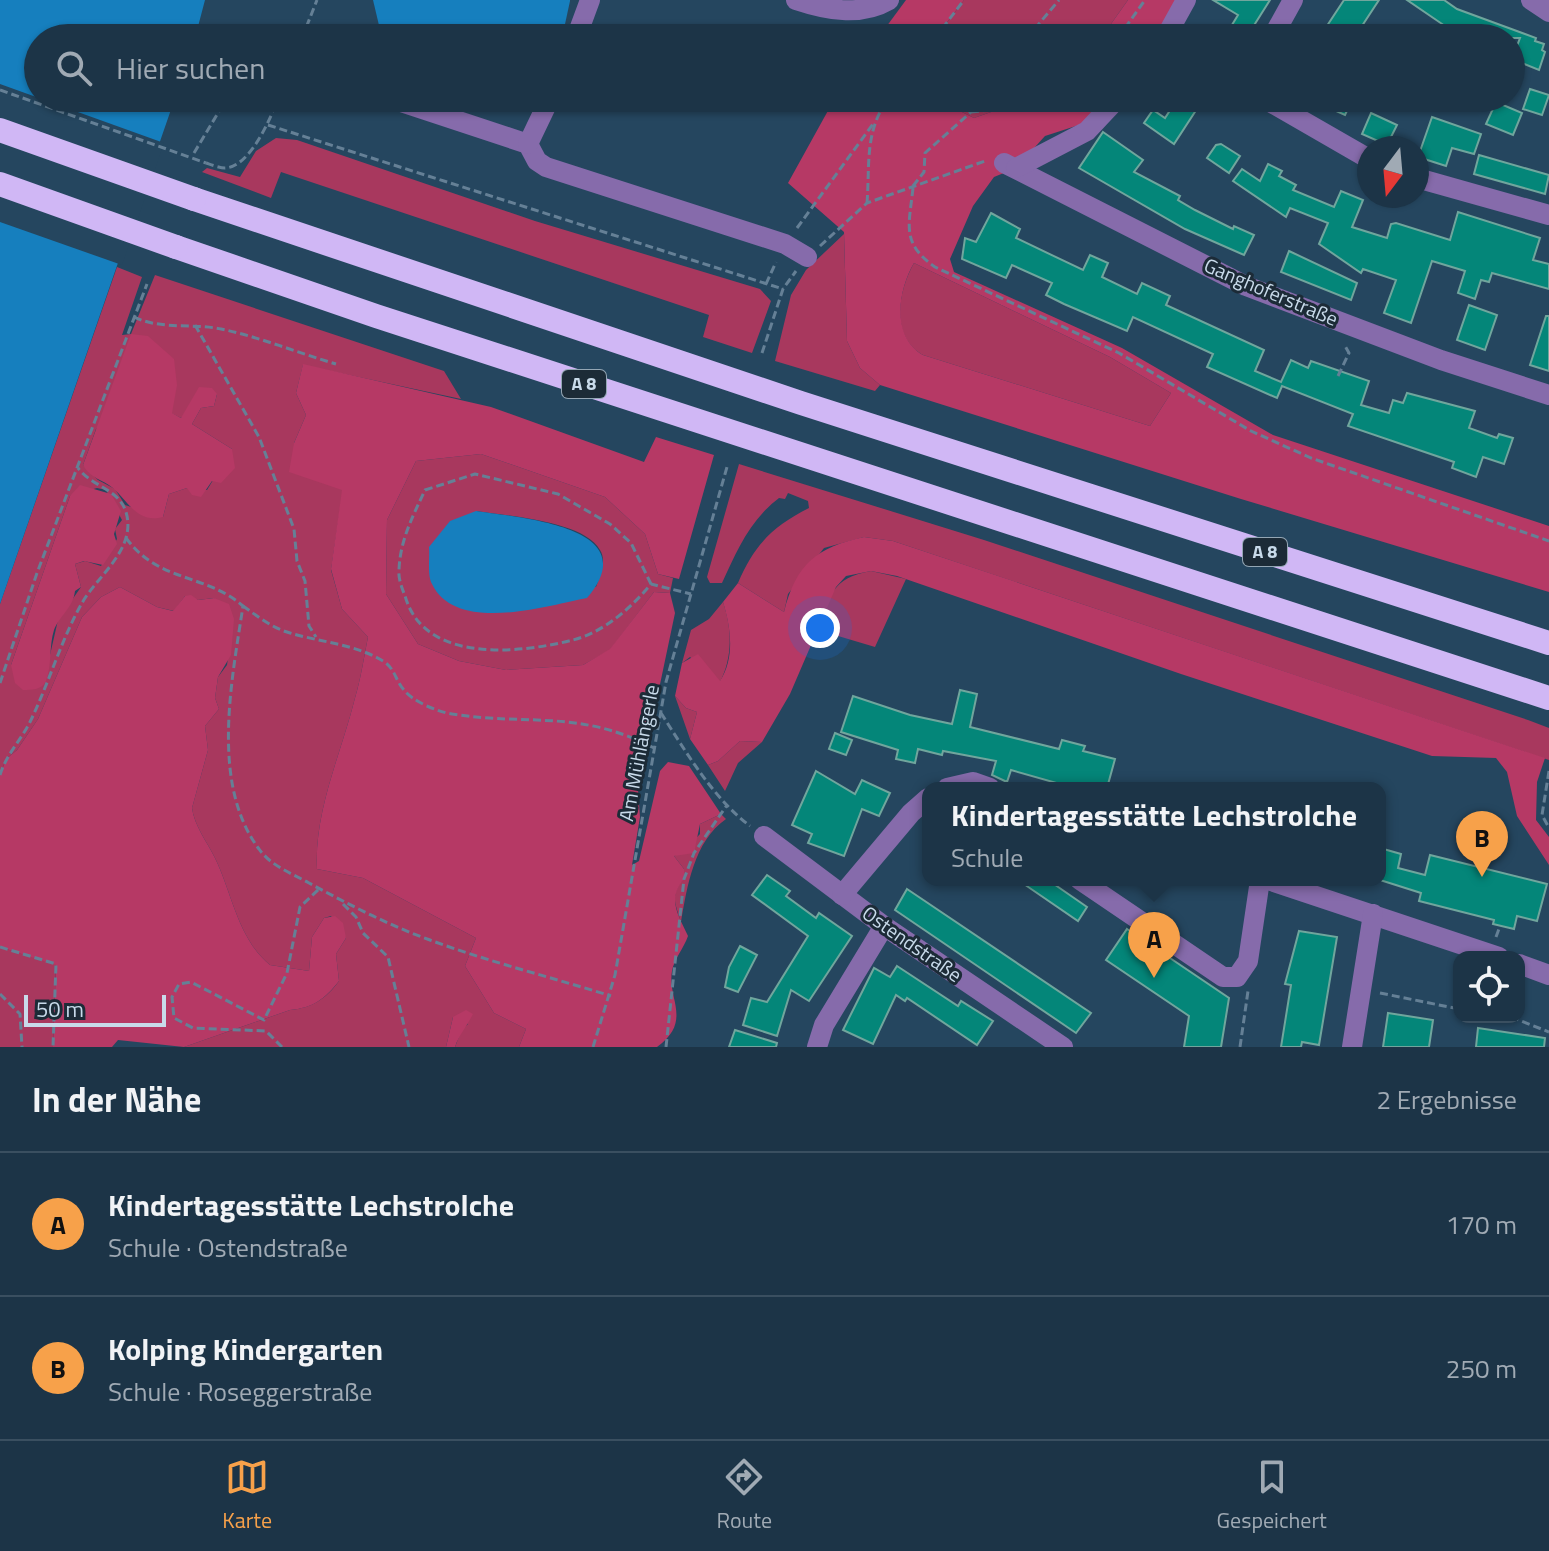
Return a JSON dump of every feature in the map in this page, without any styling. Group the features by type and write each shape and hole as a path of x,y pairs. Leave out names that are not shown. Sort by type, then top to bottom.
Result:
{"highway":[{"name":"A 8","path":"0,130 194,199 801,403 1549,643"},
{"name":"A 8","path":"0,184 391,321 1549,698"}],"street":[{"path":"581,24 590,0"},
{"path":"796,0 822,9 847,11 889,0"},
{"path":"1173,24 1186,0"},
{"path":"1280,24 1293,0"},
{"path":"1531,0 1549,12"},
{"path":"431,112 528,144 537,161 546,167 785,244 807,257"},
{"path":"528,144 543,112"},
{"path":"1010,166 1087,131 1105,112"},
{"path":"1287,112 1357,152"},
{"name":"Ganghoferstraße","path":"1010,166 1246,286 1446,362 1549,395"},
{"path":"1429,181 1549,215"},
{"path":"842,895 922,803"},
{"name":"Ostendstraße","path":"764,836 884,926 1063,1047"},
{"path":"1089,886 1223,977 1237,977 1248,961 1259,886"},
{"path":"1287,886 1481,951"},
{"path":"1352,1047 1373,914"},
{"path":"817,1047 824,1025 884,926"},
{"path":"1525,966 1549,975"}],"path":[{"path":"308,24 317,0"},
{"path":"946,24 964,0"},
{"path":"1039,24 1059,0"},
{"path":"1128,24 1145,0"},
{"path":"0,90 24,99"},
{"path":"62,112 226,168 240,163 268,125 273,112"},
{"path":"194,153 219,112"},
{"path":"766,284 785,244 880,112"},
{"path":"971,112 925,153 924,172 912,188 908,230 915,253 935,267 1119,353 1275,442 1549,541"},
{"path":"873,124 867,203 985,161 1010,166"},
{"path":"268,125 783,289 762,353"},
{"path":"0,683 147,284"},
{"path":"134,317 161,325 223,329 336,364"},
{"path":"195,325 259,437 294,529 297,561 305,581 309,626 317,637"},
{"path":"1338,376 1349,353 1345,346"},
{"name":"Am Mühlängerle","path":"593,1047 611,996 661,713 727,467"},
{"path":"0,775 29,725 82,603 120,553 126,538 125,509 114,494 85,477 78,468"},
{"path":"651,584 629,610 575,639 488,651 440,640 411,616 398,574 403,536 425,490 475,474 558,494 610,524 631,543 651,584 691,594"},
{"path":"126,538 160,570 216,589 266,622 290,633 317,637 380,660 391,667 404,691 449,714 588,724 612,729 654,748"},
{"path":"243,606 227,716 239,806 258,848 271,863 338,900 350,910 363,933 388,957 409,1047"},
{"path":"661,713 727,805 764,836"},
{"path":"1549,771 1542,815 1549,828"},
{"path":"666,1047 684,879 694,853 727,805"},
{"path":"282,1047 266,1031 193,1028 174,1018 172,997 179,984 191,982 264,1020 287,973 300,907 320,888"},
{"path":"338,900 430,940 611,996"},
{"path":"0,947 56,964 53,1047"},
{"path":"1240,1047 1252,968 1248,961"},
{"path":"1361,990 1453,1008"},
{"path":"0,994 20,1014 22,1047"},
{"path":"1525,1023 1549,1032"}],"shaded area":[{"path":"906,0 964,0 946,24 888,24"},
{"path":"964,0 1128,0 1111,24 946,24"},
{"path":"1128,0 1186,0 1173,24 1111,24"},
{"path":"827,112 962,112 974,118 991,112 1097,112 1082,124 1045,136 1016,168 994,177 973,206 950,259 954,272 1122,348 1273,435 1549,526 1549,592 880,385 860,368 847,341 844,232 788,183","holes":["914,263 1110,357 1171,393 1150,426 923,355 913,347 902,326 901,300 908,275"]},
{"path":"962,112 991,112 974,118"},
{"path":"276,138 297,140 535,221 760,289 771,301 752,353 703,337 709,315 281,172 271,198 202,172 207,168 240,177 256,151"},
{"path":"844,234 847,341 860,368 880,385 875,391 775,361 791,295 806,270"},
{"path":"914,263 1110,357 1171,393 1150,426 923,355 906,337 900,314 904,288"},
{"path":"117,267 142,277 122,335 131,334 155,275 444,371 461,399 303,365 296,393 306,415 294,443 343,489 331,570 342,609 368,637 357,690 324,804 317,869 363,878 476,938 465,966 494,1013 526,1029 519,1047 455,1047 462,1029 468,1024 453,1017 446,1047 184,1047 318,1002 339,981 336,954 346,938 331,916 324,918 312,937 309,971 270,965 243,929 215,858 195,821 192,808 208,750 205,726 219,709 215,698 218,677 227,665 232,629 214,598 198,600 185,596 174,611 157,607 120,587 101,597 82,617 38,719 17,750 6,759 0,775 0,604","holes":["175,375 171,413 181,418 217,394 214,406 201,408 192,424 232,449 207,490 187,488 169,494 163,517 125,505 115,489 98,480 83,465 96,429","97,488 106,490 122,520 115,529 117,539 101,566 85,561 75,564 81,587 58,620 47,668 11,665 70,496"]},
{"path":"131,334 148,336 174,359 177,385 172,413 181,418 199,387 212,388 217,394 214,406 201,408 192,424 232,449 235,468 221,483 212,481 201,497 192,495 187,488 169,494 163,517 140,514 83,465"},
{"path":"303,364 491,407 644,462 656,437 714,455 679,579 658,574 645,534 605,497 481,454 416,461 387,520 386,594 418,644 459,661 506,670 583,665 610,649 654,592 670,593 675,613 638,789 640,817 632,865 639,861 660,771 668,762 689,766 721,814 700,824 694,853 674,856 684,869 684,879 675,900 688,936 672,971 676,1010 674,1028 657,1047 519,1047 526,1029 494,1013 465,966 476,938 363,878 317,869 324,804 357,690 368,637 342,609 331,569 342,490 289,472 294,443 306,415 296,393"},
{"path":"481,454 605,497 645,534 658,574 673,578 670,593 654,592 610,650 583,665 506,670 459,661 418,644 386,594 387,520 416,461","holes":["476,511 562,526 591,540 603,559 596,587"]},
{"path":"739,464 984,540 1528,720 1549,728 1549,760 893,541 864,537 824,548 788,594 784,612 738,583 758,547 785,522 809,508 808,501 788,493 785,499 779,498 752,527 722,583 710,583 707,577"},
{"path":"80,485 111,494 121,511 114,534 117,544 103,565 84,561 75,564 81,587 75,591 72,602 54,630 46,681 39,688 23,690 15,683 11,665 70,496"},
{"path":"864,537 893,541 1545,758 1537,782 1536,820 1549,837 1549,865 1517,816 1507,772 1496,758 1432,756 897,576 871,571 846,576 836,587 790,694 762,742 740,741 718,761 708,765 690,739 697,712 686,708 675,696 682,663 698,654 720,681 725,672 730,643 723,602 738,583 784,612 795,581 811,560 833,546"},
{"path":"871,571 906,579 875,647 818,630 834,590 847,579"},
{"path":"120,587 157,607 173,611 185,596 191,595 198,600 214,598 229,604 234,619 231,655 218,677 215,698 219,709 205,726 208,750 192,808 250,942 270,965 309,971 312,937 324,918 335,916 343,923 346,938 336,954 339,981 312,1005 184,1047 118,1040 112,1047 53,1047 56,965 0,947 0,775 6,759 17,750 38,719 82,617 101,597"},
{"path":"723,602 730,643 720,682 690,657 682,663 691,630 709,619"},
{"path":"675,696 686,708 697,712 690,739"},
{"path":"740,741 762,742 738,763 725,791 708,765 718,761"},
{"path":"721,814 726,819 706,839 699,852 681,922 675,899 684,878 684,869 674,856 683,852 700,834 700,824"},
{"path":"0,947 56,964 53,1047 0,1047"},
{"path":"466,1010 473,1014 471,1018 455,1047 446,1047 453,1017"}],"water":[{"path":"0,0 205,0 199,24 24,24 24,112 170,112 0,604"},
{"path":"373,0 570,0 565,24 379,24"},
{"path":"476,511 546,523 570,530 590,541 601,555 602,574 587,598 503,613 481,613 461,608 444,599 430,580 429,547 450,521"}],"pier":[{"path":"0,84 24,93 24,112 78,112 164,143 122,265 0,222"}],"building":[{"path":"1213,0 1270,0 1255,24 1233,24 1238,15"},
{"path":"1344,0 1379,0 1363,24 1328,24"},
{"path":"1407,0 1444,0 1457,9 1498,24 1442,24"},
{"path":"1525,34 1544,44 1542,50 1545,52 1539,70 1525,64"},
{"path":"1530,89 1549,95 1542,115 1525,110"},
{"path":"1152,112 1165,118 1169,112 1195,112 1174,144 1144,123"},
{"path":"1491,112 1522,113 1513,135 1486,124"},
{"path":"1371,113 1397,125 1392,136 1362,134"},
{"path":"1432,117 1481,134 1474,154 1452,148 1446,166 1429,161 1429,136 1425,136"},
{"path":"1103,132 1143,160 1134,172 1180,196 1178,200 1195,210 1233,229 1234,226 1254,235 1244,255 1185,229 1079,168"},
{"path":"1221,144 1240,156 1229,173 1207,158 1216,145"},
{"path":"1479,155 1549,175 1545,194 1474,174"},
{"path":"1268,164 1282,171 1279,176 1296,185 1293,190 1334,207 1341,191 1357,198 1357,208 1360,208 1352,227 1387,238 1391,224 1396,223 1450,240 1458,212 1540,238 1533,260 1549,264 1549,289 1492,273 1489,282 1481,280 1475,299 1458,293 1465,271 1432,261 1411,323 1384,313 1396,280 1363,269 1361,273 1319,244 1328,223 1290,208 1286,217 1233,181 1242,169 1260,181"},
{"path":"991,213 1020,229 1016,238 1083,270 1090,255 1108,263 1102,277 1137,294 1142,283 1170,296 1166,305 1264,350 1255,371 1281,382 1291,360 1308,368 1311,361 1369,381 1361,405 1389,413 1393,400 1403,403 1407,393 1475,411 1469,428 1497,438 1499,434 1513,438 1504,464 1483,457 1476,477 1452,468 1454,462 1348,426 1353,414 1282,386 1277,398 1207,367 1213,354 1133,317 1127,331 1064,304 1046,295 1052,283 1012,265 1006,278 962,259 965,238 976,242"},
{"path":"1289,251 1357,283 1351,300 1281,272"},
{"path":"1469,305 1497,315 1485,350 1457,340"},
{"path":"1546,316 1549,316 1549,371 1530,365"},
{"path":"960,690 977,694 970,727 1059,749 1062,740 1085,746 1083,751 1115,759 1109,782 1053,782 1011,770 1007,782 992,775 996,761 918,749 915,763 896,759 898,750 841,732 853,696 910,715 952,724"},
{"path":"835,733 852,740 846,755 829,749"},
{"path":"816,771 855,794 862,780 890,793 879,816 862,809 844,856 808,843 812,834 792,825"},
{"path":"1386,850 1401,854 1398,868 1425,875 1430,855 1547,884 1537,921 1517,916 1514,929 1493,924 1494,920 1419,901 1421,893 1386,882"},
{"path":"767,875 790,891 786,896 816,918 819,913 852,936 809,1001 791,990 777,1036 743,1025 751,998 767,1002 808,936 752,895"},
{"path":"1027,886 1057,886 1087,907 1078,921"},
{"path":"907,889 1091,1013 1076,1033 895,910"},
{"path":"1127,929 1229,998 1221,1047 1184,1047 1189,1016 1106,960"},
{"path":"1299,931 1337,937 1319,1045 1302,1042 1301,1047 1281,1047 1291,985 1285,984"},
{"path":"740,946 757,955 738,992 725,987 729,967"},
{"path":"897,966 958,1006 961,1001 993,1021 977,1045 907,998 905,1001 896,995 873,1044 843,1030 874,968 890,977"},
{"path":"1388,1013 1433,1020 1429,1047 1383,1047"},
{"path":"1478,1028 1545,1038 1544,1047 1476,1047"},
{"path":"735,1030 777,1043 776,1047 729,1047"}],"place":[{"name":"Kolping Kindergarten","path":"1482,877"},
{"name":"Kindertagesstätte Lechstrolche","path":"1154,978"}]}
